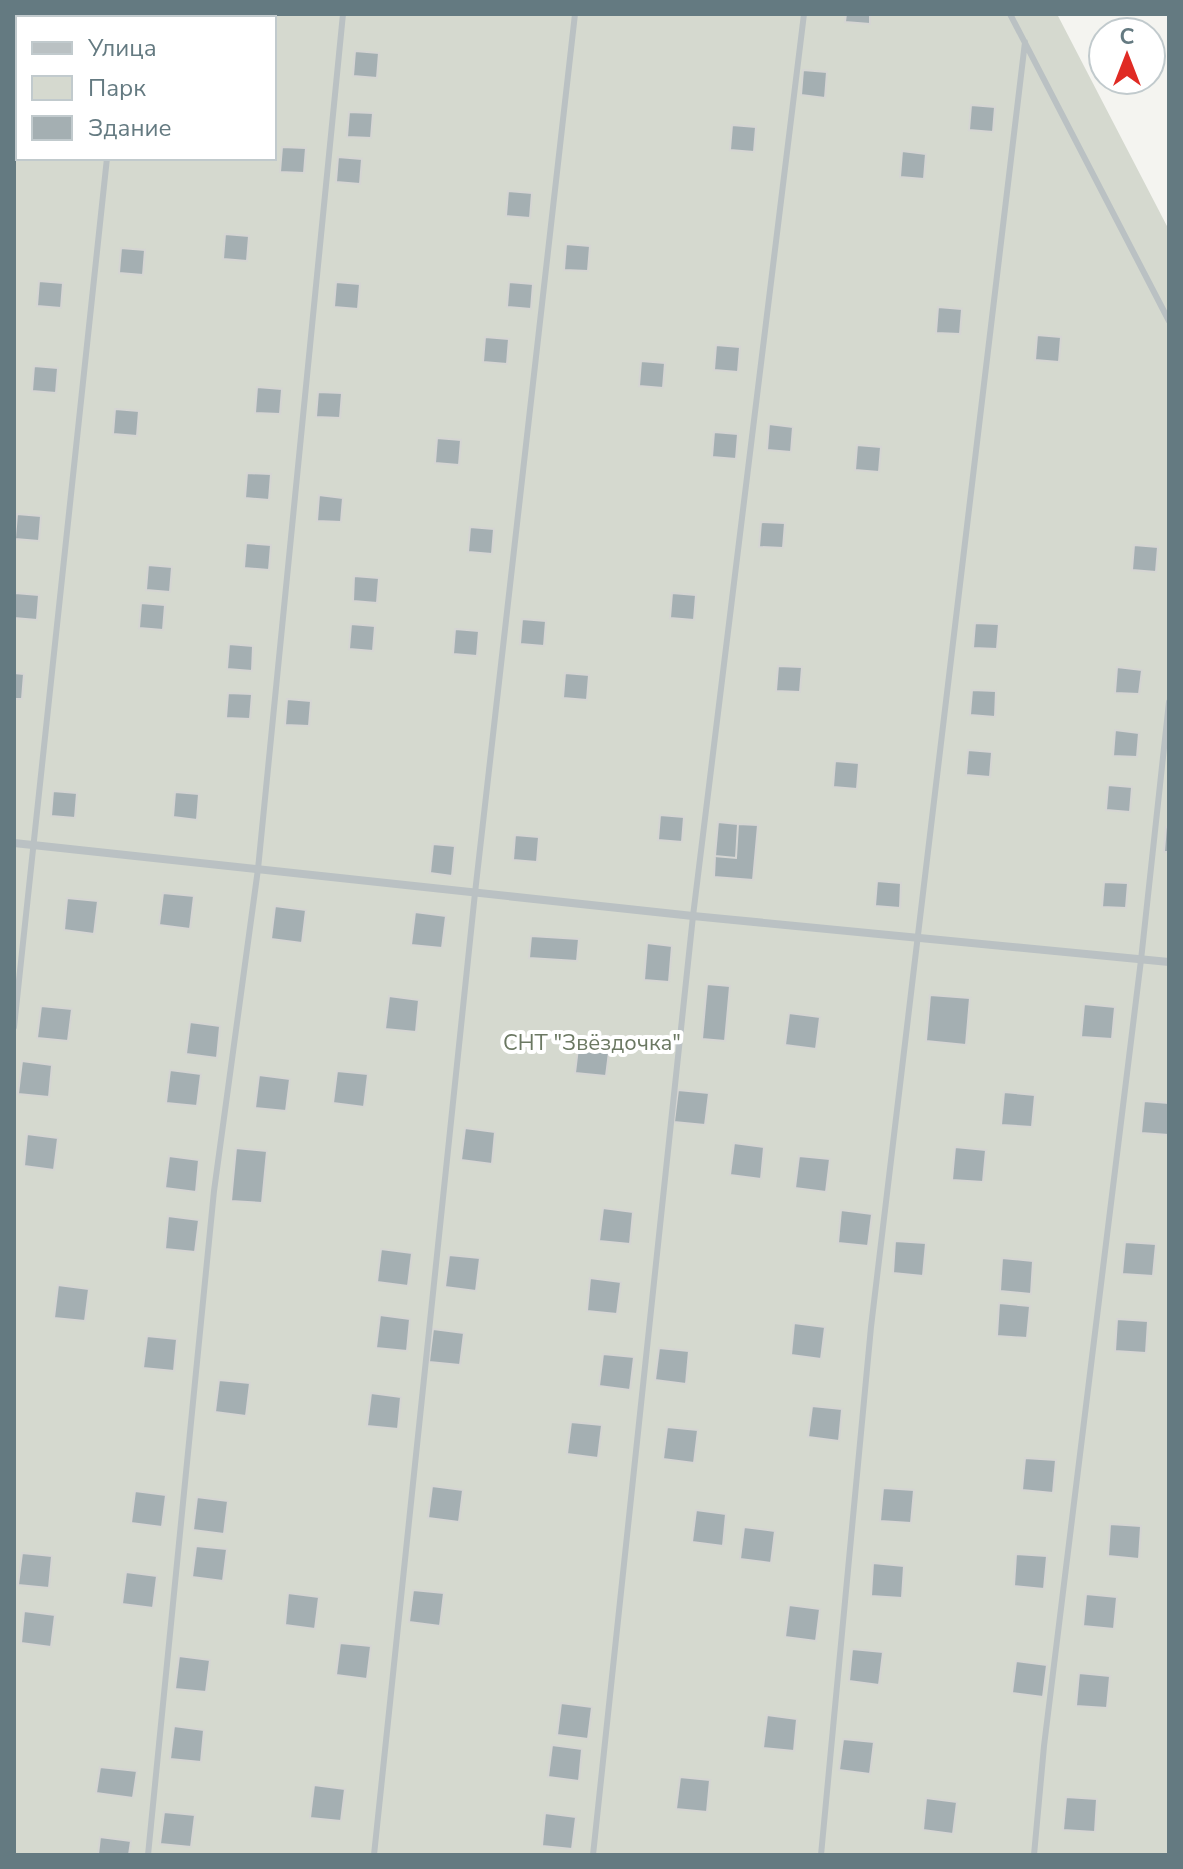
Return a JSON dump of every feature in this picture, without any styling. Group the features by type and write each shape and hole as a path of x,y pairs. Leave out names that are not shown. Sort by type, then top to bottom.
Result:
{"street":[{"path":"14,843 693,916 1169,962"}],"lane":[{"path":"148,1855 214,1191 258,869 343,14"},
{"path":"374,1855 475,893 575,14"},
{"path":"593,1855 693,916 804,14"},
{"path":"1010,14 1169,321"},
{"path":"821,1855 871,1327 1025,42"},
{"path":"14,1027 107,160"},
{"path":"1034,1855 1044,1746 1141,960 1169,702"}],"green space":[{"name":"СНТ \"Звёздочка\"","path":"14,14 1057,14 1087,72 1087,96 1100,96 1169,230 1169,1855 14,1855"}],"building":[{"path":"140,14 183,14 183,16"},
{"path":"846,14 870,14 870,24 845,22"},
{"path":"355,51 379,53 377,78 353,76"},
{"path":"803,70 827,72 825,98 801,95"},
{"path":"971,105 995,107 993,132 969,130"},
{"path":"349,112 373,113 371,138 347,137"},
{"path":"732,125 756,127 754,152 730,150"},
{"path":"282,147 306,148 304,173 280,172"},
{"path":"902,151 926,154 924,179 900,177"},
{"path":"338,157 362,159 360,184 336,182"},
{"path":"508,191 532,193 530,218 506,216"},
{"path":"225,234 249,236 247,261 223,259"},
{"path":"566,244 590,246 588,271 564,270"},
{"path":"121,248 145,250 143,275 119,273"},
{"path":"39,281 63,283 61,308 37,306"},
{"path":"336,282 360,284 358,309 334,307"},
{"path":"509,282 533,284 531,309 507,307"},
{"path":"938,307 962,309 960,334 936,333"},
{"path":"1037,335 1061,337 1059,362 1035,360"},
{"path":"485,337 509,339 507,364 483,362"},
{"path":"716,345 740,347 738,372 714,370"},
{"path":"641,361 665,363 663,388 639,386"},
{"path":"34,366 58,368 56,393 32,391"},
{"path":"257,387 282,389 280,414 255,413"},
{"path":"318,392 342,393 340,418 316,417"},
{"path":"115,409 139,411 137,436 113,434"},
{"path":"769,424 793,427 791,452 767,450"},
{"path":"714,432 738,434 736,459 712,457"},
{"path":"437,438 461,440 459,465 435,463"},
{"path":"857,445 881,447 879,472 855,470"},
{"path":"247,473 271,474 269,500 245,498"},
{"path":"319,495 343,498 341,522 317,521"},
{"path":"17,514 41,516 39,541 15,539"},
{"path":"761,522 785,523 783,548 759,547"},
{"path":"470,527 494,529 492,554 468,552"},
{"path":"246,543 271,545 269,570 244,568"},
{"path":"1134,545 1158,547 1156,572 1132,570"},
{"path":"148,565 172,567 170,592 146,590"},
{"path":"354,576 379,578 377,603 353,601"},
{"path":"15,593 39,595 37,620 14,618"},
{"path":"672,593 696,595 694,620 670,618"},
{"path":"141,603 165,605 163,630 139,628"},
{"path":"522,619 546,621 544,646 520,644"},
{"path":"975,623 999,624 997,649 973,648"},
{"path":"351,624 375,626 373,651 349,649"},
{"path":"455,629 479,631 477,656 453,654"},
{"path":"229,644 253,646 252,671 227,669"},
{"path":"778,666 802,667 800,692 776,691"},
{"path":"1117,667 1142,670 1139,694 1115,693"},
{"path":"14,673 24,674 22,699 14,699"},
{"path":"565,673 589,675 587,700 563,698"},
{"path":"972,690 996,691 995,717 970,715"},
{"path":"228,693 252,694 250,719 226,718"},
{"path":"287,699 311,701 309,726 285,725"},
{"path":"1115,730 1139,733 1137,757 1113,756"},
{"path":"968,750 992,752 990,777 966,775"},
{"path":"835,761 859,763 857,789 833,787"},
{"path":"1108,785 1132,787 1130,812 1106,810"},
{"path":"53,791 77,793 75,818 51,816"},
{"path":"175,792 199,794 197,820 173,817"},
{"path":"660,815 684,817 682,842 658,840"},
{"path":"718,822 738,824 736,858 715,856"},
{"path":"738,824 758,825 753,880 714,877 715,856 736,858"},
{"path":"1166,827 1169,827 1169,852 1164,852"},
{"path":"515,835 539,837 537,862 513,860"},
{"path":"433,844 455,846 452,876 430,873"},
{"path":"877,881 901,883 900,908 875,906"},
{"path":"1104,882 1128,883 1126,908 1102,907"},
{"path":"163,893 194,896 190,929 159,925"},
{"path":"67,898 98,901 94,934 64,930"},
{"path":"275,906 306,910 302,943 271,939"},
{"path":"415,912 446,916 442,948 411,945"},
{"path":"531,936 579,939 577,961 529,958"},
{"path":"647,943 672,946 669,982 644,980"},
{"path":"707,984 730,986 725,1041 702,1039"},
{"path":"930,995 970,998 966,1045 926,1041"},
{"path":"389,996 419,1000 416,1032 385,1029"},
{"path":"1084,1004 1115,1007 1112,1039 1081,1037"},
{"path":"41,1006 72,1009 68,1041 37,1038"},
{"path":"789,1013 820,1017 816,1049 785,1045"},
{"path":"190,1022 220,1026 217,1058 186,1054"},
{"path":"579,1040 610,1044 606,1076 575,1073"},
{"path":"22,1061 52,1065 49,1097 18,1094"},
{"path":"170,1070 201,1074 197,1106 166,1103"},
{"path":"337,1071 368,1074 364,1107 333,1103"},
{"path":"259,1075 290,1079 286,1111 255,1108"},
{"path":"678,1090 709,1093 705,1125 674,1122"},
{"path":"1004,1092 1035,1095 1032,1127 1001,1125"},
{"path":"1144,1101 1169,1103 1169,1135 1141,1133"},
{"path":"465,1128 495,1132 492,1164 461,1160"},
{"path":"27,1134 58,1138 54,1170 24,1166"},
{"path":"734,1143 764,1147 761,1179 730,1175"},
{"path":"955,1147 986,1150 983,1182 952,1180"},
{"path":"236,1148 267,1151 262,1203 231,1201"},
{"path":"169,1156 199,1160 196,1192 165,1188"},
{"path":"799,1156 830,1159 826,1192 795,1188"},
{"path":"603,1208 633,1212 630,1244 599,1241"},
{"path":"841,1210 872,1214 868,1246 838,1243"},
{"path":"168,1216 199,1220 195,1252 165,1249"},
{"path":"895,1241 926,1243 923,1276 893,1273"},
{"path":"1125,1242 1156,1244 1153,1276 1122,1274"},
{"path":"381,1249 412,1253 408,1286 377,1282"},
{"path":"449,1255 480,1258 476,1291 445,1287"},
{"path":"1002,1258 1033,1261 1031,1294 1000,1291"},
{"path":"590,1278 621,1282 617,1314 587,1311"},
{"path":"58,1285 89,1289 85,1321 54,1318"},
{"path":"999,1303 1030,1306 1027,1338 997,1336"},
{"path":"380,1315 410,1319 407,1351 376,1348"},
{"path":"1117,1319 1148,1321 1146,1353 1115,1351"},
{"path":"794,1323 825,1327 821,1359 791,1355"},
{"path":"433,1329 464,1333 460,1365 429,1362"},
{"path":"147,1336 177,1339 174,1371 143,1368"},
{"path":"659,1348 689,1351 686,1384 655,1380"},
{"path":"603,1354 634,1357 630,1390 599,1386"},
{"path":"219,1380 250,1383 246,1416 215,1412"},
{"path":"371,1393 401,1397 398,1429 367,1426"},
{"path":"812,1406 842,1409 839,1441 808,1437"},
{"path":"571,1422 602,1425 598,1458 567,1454"},
{"path":"667,1427 698,1430 694,1463 663,1459"},
{"path":"1025,1458 1056,1460 1053,1493 1022,1490"},
{"path":"432,1486 463,1490 459,1522 428,1518"},
{"path":"883,1488 914,1490 911,1523 880,1521"},
{"path":"135,1491 166,1495 162,1527 131,1523"},
{"path":"197,1497 228,1501 224,1534 193,1530"},
{"path":"696,1510 726,1514 723,1546 692,1542"},
{"path":"1110,1524 1141,1526 1139,1559 1108,1556"},
{"path":"744,1527 775,1531 771,1563 740,1559"},
{"path":"196,1546 227,1549 223,1581 192,1577"},
{"path":"22,1553 52,1556 49,1588 18,1585"},
{"path":"1016,1554 1047,1556 1044,1589 1014,1586"},
{"path":"873,1563 904,1566 902,1598 871,1596"},
{"path":"126,1572 157,1576 153,1608 122,1604"},
{"path":"413,1590 444,1593 440,1626 409,1622"},
{"path":"288,1593 319,1597 315,1629 285,1625"},
{"path":"1086,1594 1117,1597 1114,1629 1083,1626"},
{"path":"789,1605 820,1609 816,1641 785,1637"},
{"path":"24,1611 55,1615 51,1647 21,1643"},
{"path":"340,1643 371,1646 367,1679 336,1675"},
{"path":"852,1649 883,1652 879,1685 849,1681"},
{"path":"179,1656 210,1660 206,1692 175,1689"},
{"path":"1016,1661 1047,1665 1043,1697 1012,1693"},
{"path":"1079,1673 1110,1676 1107,1708 1076,1706"},
{"path":"561,1703 592,1707 588,1739 557,1735"},
{"path":"767,1715 797,1719 794,1751 763,1748"},
{"path":"174,1726 204,1730 201,1762 170,1759"},
{"path":"843,1739 874,1742 870,1774 839,1770"},
{"path":"552,1745 582,1749 579,1781 548,1777"},
{"path":"100,1767 137,1771 133,1798 96,1793"},
{"path":"680,1777 710,1780 707,1812 676,1809"},
{"path":"314,1785 345,1789 341,1821 310,1818"},
{"path":"1066,1797 1097,1799 1095,1832 1063,1830"},
{"path":"926,1798 957,1802 953,1834 923,1830"},
{"path":"164,1812 195,1815 191,1847 160,1844"},
{"path":"545,1813 576,1817 572,1849 542,1846"},
{"path":"100,1837 131,1841 129,1855 98,1855"}]}
